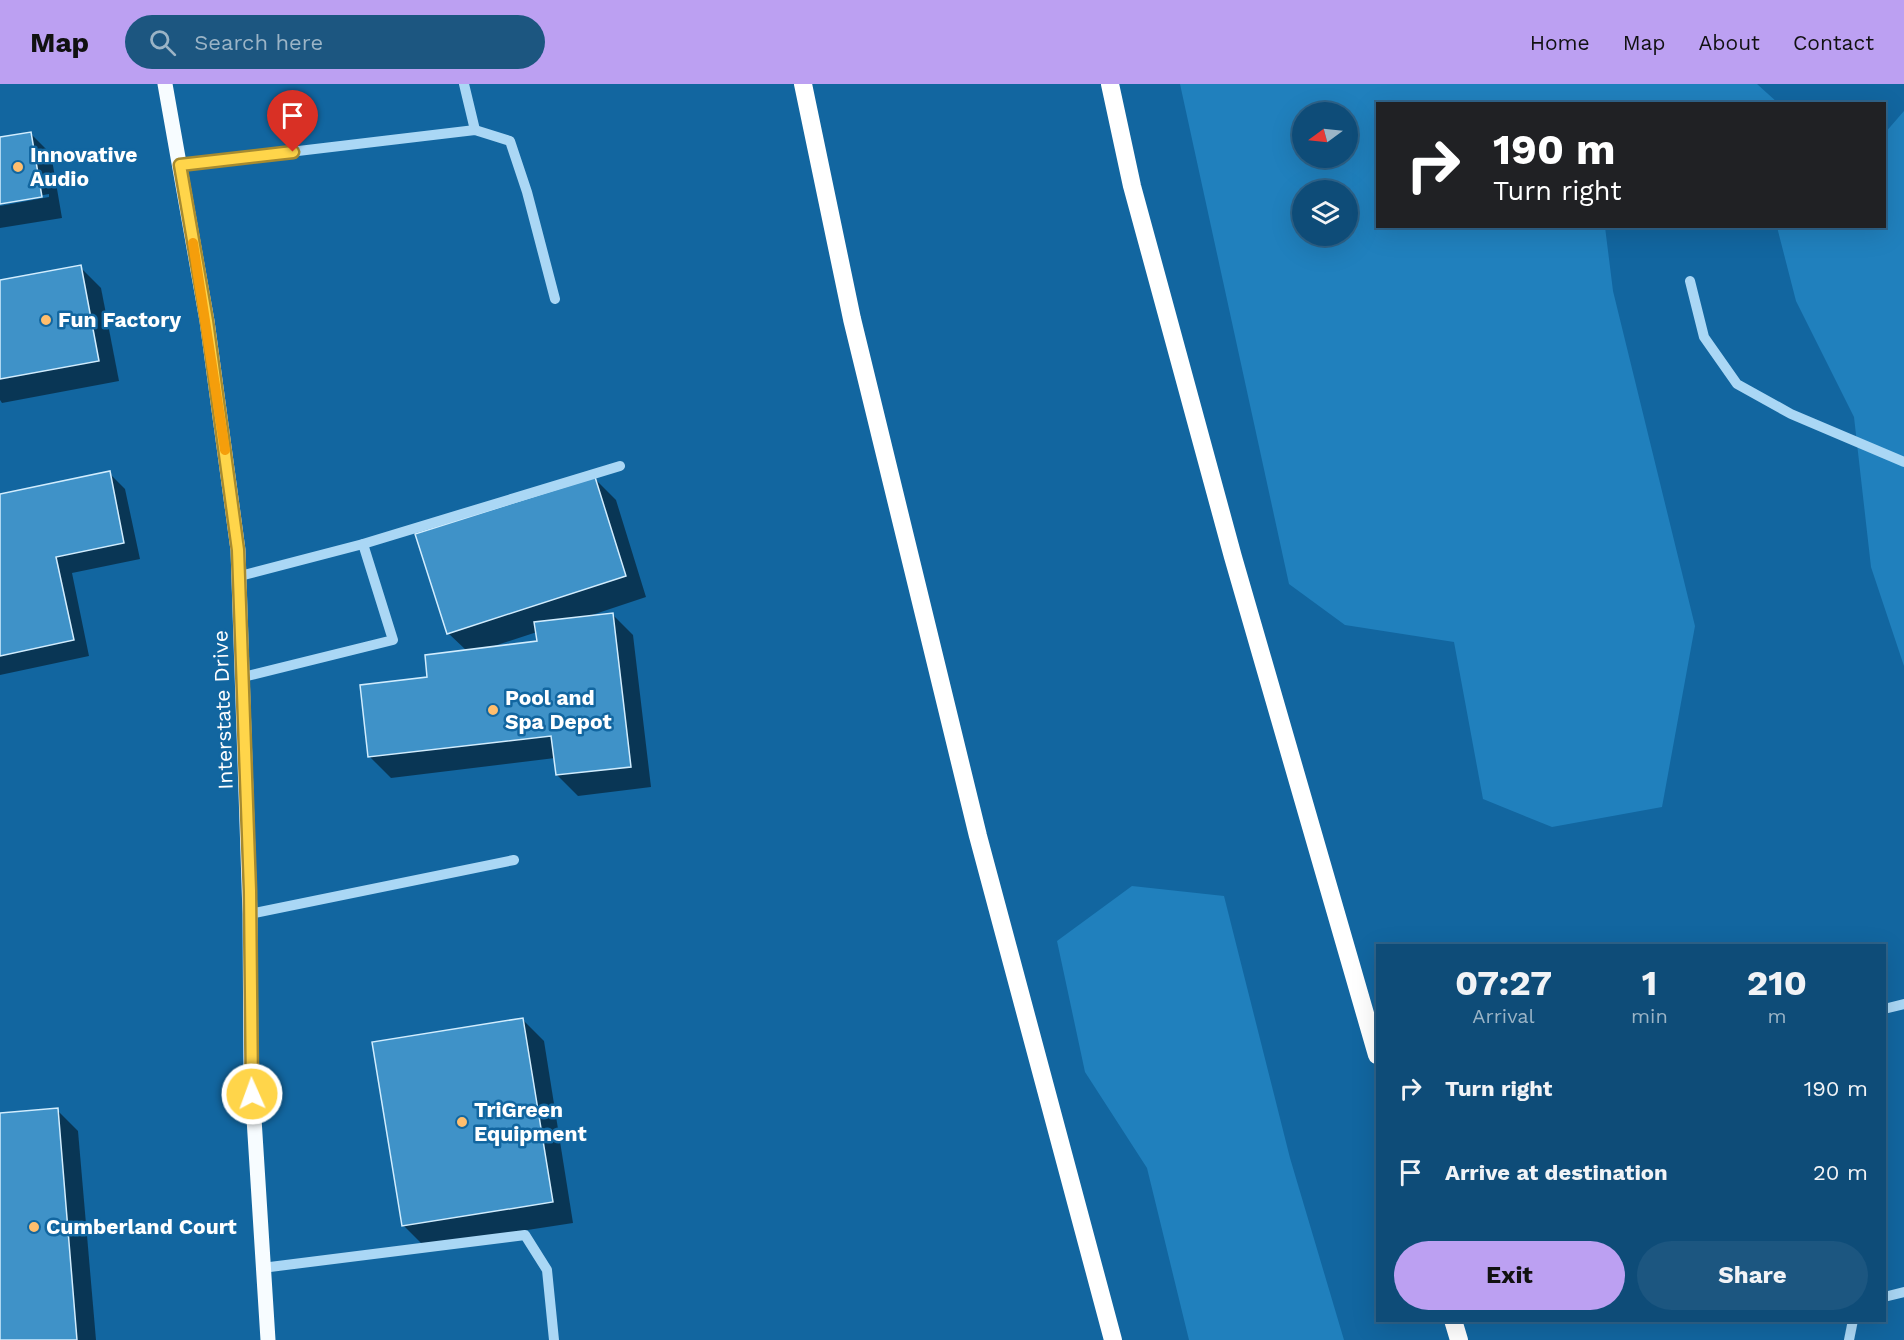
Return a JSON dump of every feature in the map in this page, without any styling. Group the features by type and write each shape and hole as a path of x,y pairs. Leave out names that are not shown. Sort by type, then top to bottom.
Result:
{"highway":[{"path":"803,84 852,319 978,836 1113,1340"},
{"path":"1110,84 1132,186 1233,557 1376,1052"},
{"path":"1454,1322 1459,1340"}],"main road":[{"name":"Interstate Drive","path":"165,84 207,321 240,576 250,914 251,1071 268,1340"}],"lane":[{"path":"464,84 475,130"},
{"path":"180,165 475,130 510,141 527,192 555,299"},
{"path":"1690,281 1704,337 1737,384 1791,414 1904,462"},
{"path":"240,576 363,544 620,466"},
{"path":"243,677 393,640 363,544"},
{"path":"250,914 514,860"},
{"path":"1886,1008 1904,1004"},
{"path":"262,1268 525,1235 547,1270 554,1340"},
{"path":"1886,1296 1904,1292"},
{"path":"1849,1340 1853,1322"}],"shaded area":[{"path":"1180,84 1757,84 1777,102 1376,102 1376,228 1605,228 1613,291 1695,626 1662,807 1552,827 1483,799 1454,642 1345,625 1289,584"},
{"path":"1904,111 1904,666 1871,567 1854,417 1796,301 1777,228 1886,228 1886,132"},
{"path":"1132,886 1224,896 1290,1158 1344,1340 1189,1340 1147,1168 1085,1072 1057,941"}],"building":[{"name":"Innovative Audio","path":"31,132 42,197 0,204 0,137"},
{"name":"Fun Factory","path":"81,265 99,361 0,379 0,280"},
{"path":"110,471 124,543 56,557 74,640 0,656 0,494"},
{"path":"595,477 626,576 447,634 415,534"},
{"name":"Pool and Spa Depot","path":"613,613 631,767 556,775 551,736 368,757 360,685 427,677 425,655 537,641 534,622"},
{"name":"TriGreen Equipment","path":"523,1018 553,1202 402,1226 372,1042"},
{"name":"Cumberland Court","path":"58,1108 77,1340 0,1340 0,1113"}],"slow traffic":[{"path":"193,243 207,321 225,450"}],"place":[{"name":"Innovative Audio","path":"18,167"},
{"name":"Fun Factory","path":"46,320"},
{"name":"Pool and Spa Depot","path":"493,710"},
{"name":"TriGreen Equipment","path":"462,1122"},
{"name":"Cumberland Court","path":"34,1227"}],"route":[{"path":"252,1094 250,891 238,550 207,321 180,165 293,152"}]}
